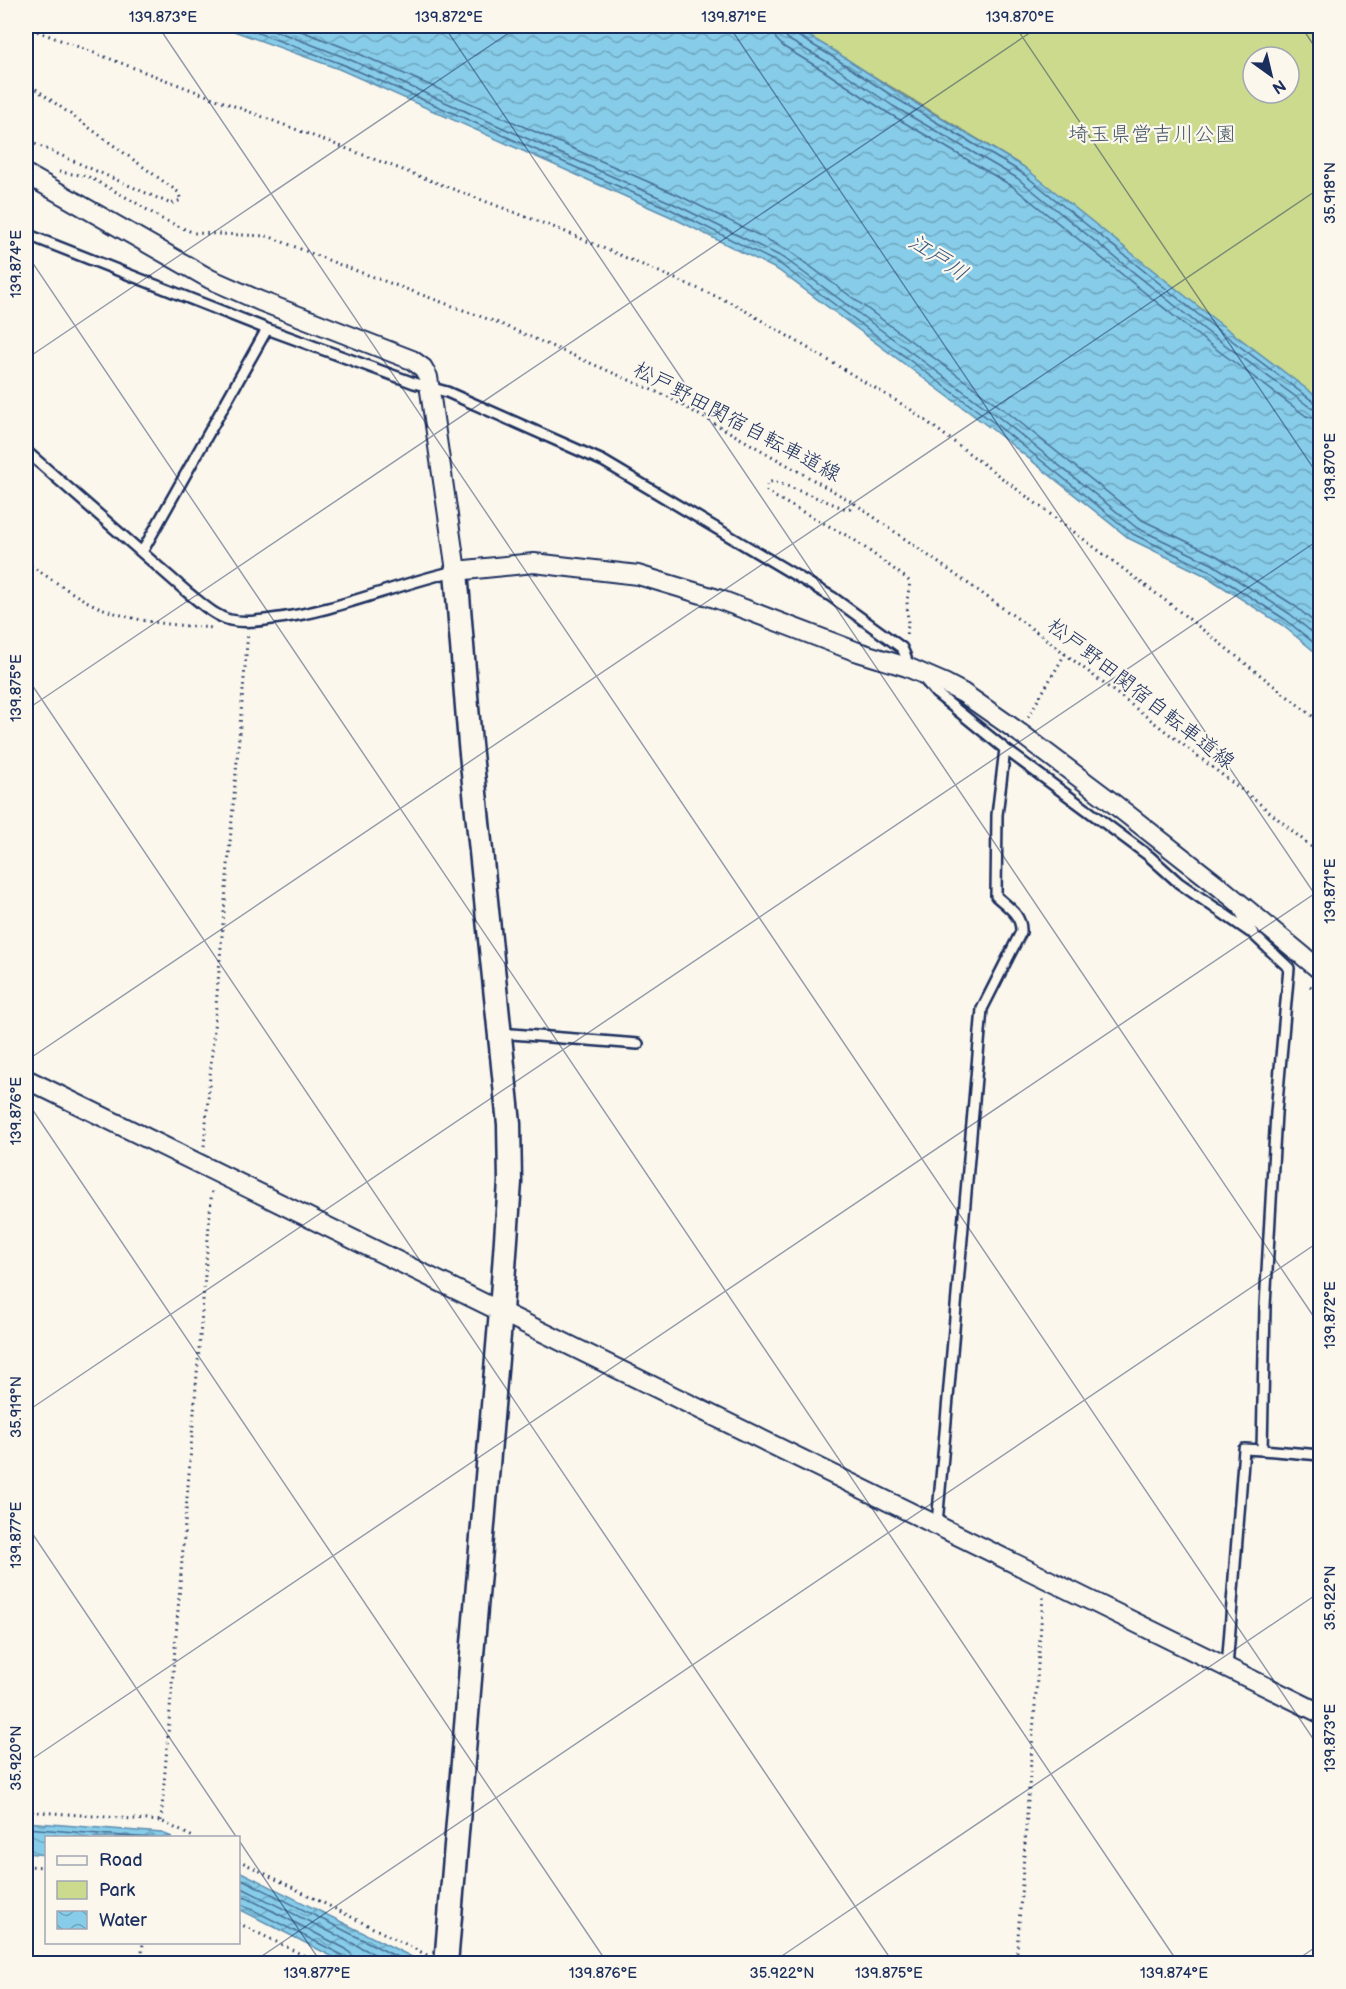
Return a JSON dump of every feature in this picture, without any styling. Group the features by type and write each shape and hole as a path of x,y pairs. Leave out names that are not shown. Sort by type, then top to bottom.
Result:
{"street":[{"path":"26,174 210,279 260,301 412,360 423,368 428,377 456,571 470,744 508,1124 510,1182 501,1311 440,1961"},
{"path":"456,571 534,563 638,575 718,599 855,651 914,670 963,693 1020,733 1231,896 1320,970"},
{"path":"26,1079 1320,1713"}],"lane":[{"path":"26,234 267,329 447,392 603,461 832,597 899,645 914,670 936,693 1005,749 1149,856 1179,883 1254,935 1288,968 1265,1295 1262,1450"},
{"path":"142,552 267,329"},
{"path":"26,450 212,611 229,620 250,622 293,616 348,604 426,578 456,571"},
{"path":"937,1524 982,1009 1021,932 1021,922 1017,915 996,896 997,815 1005,749"},
{"path":"1231,896 1254,935"},
{"path":"500,1035 638,1044"},
{"path":"1227,1668 1244,1449 1320,1455"}],"path":[{"path":"1307,26 1320,35"},
{"path":"26,27 561,230 734,304 910,409 1170,604 1320,722"},
{"path":"26,82 178,192 182,200 171,204 26,140"},
{"name":"松戸野田関宿自転車道線","path":"57,171 87,176 162,219 194,233 268,236 496,322 666,396 854,503 1038,633 1260,804 1320,854"},
{"path":"854,503 846,509 774,481 767,483 766,487 767,491 777,498 853,539 910,582 907,601 909,626 905,638 899,645"},
{"path":"161,1821 250,622"},
{"path":"1020,733 1065,654"},
{"path":"1016,1964 1044,1578"},
{"path":"26,1811 161,1821 191,1836"},
{"path":"240,1861 440,1961"},
{"path":"26,1866 45,1867"},
{"path":"240,1924 321,1964"},
{"path":"141,1964 142,1944"}],"green space":[{"name":"埼玉県営吉川公園","path":"790,26 1320,26 1320,423 1024,167"}],"water":[{"name":"江戸川","path":"220,26 792,26 900,94 1024,167 1214,319 1320,399 1320,656 1282,625 1204,575 1130,539 993,430 778,270 669,216 339,69"},
{"path":"26,1822 162,1833 170,1836 45,1836 45,1855 26,1853"},
{"path":"240,1872 424,1963 345,1963 240,1910"}]}
